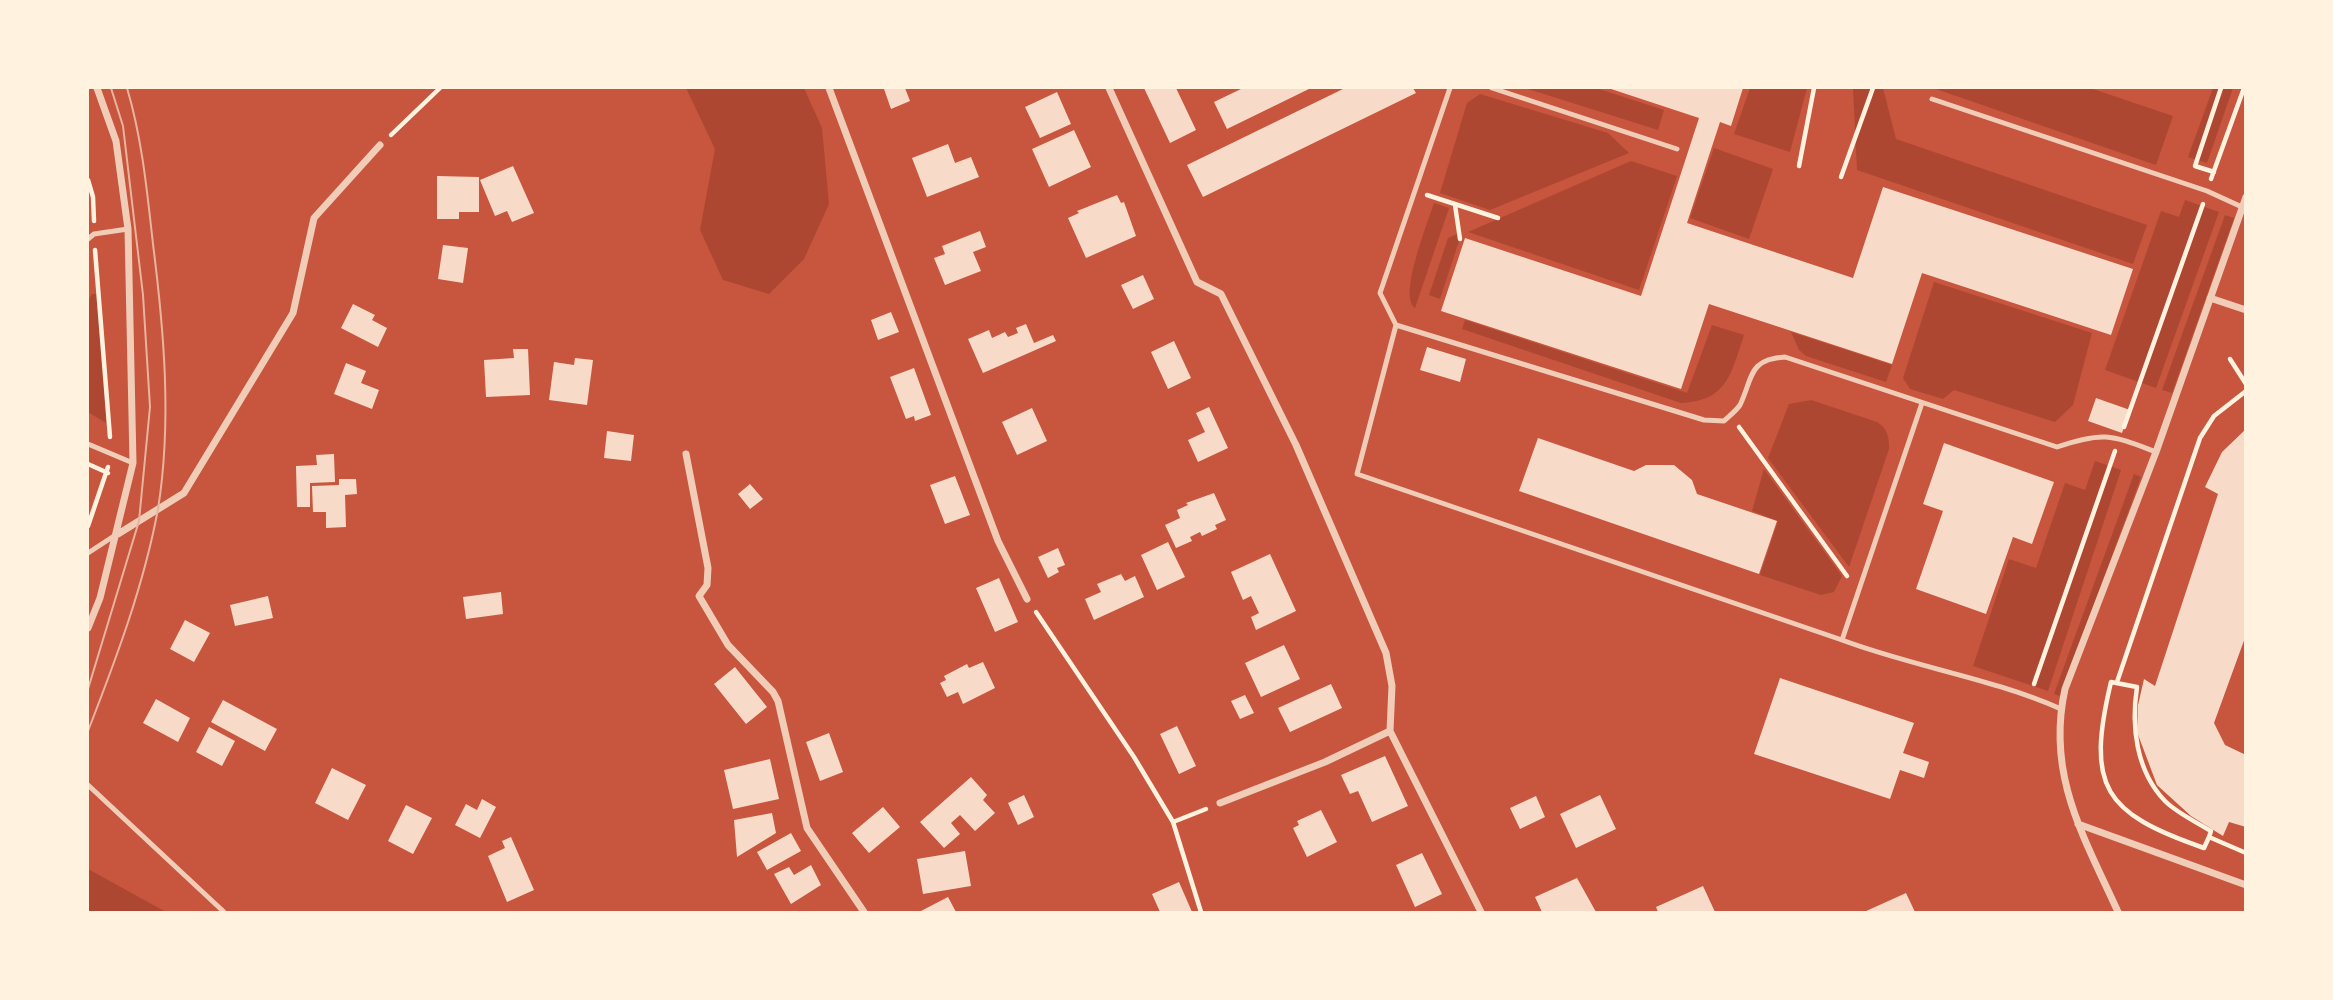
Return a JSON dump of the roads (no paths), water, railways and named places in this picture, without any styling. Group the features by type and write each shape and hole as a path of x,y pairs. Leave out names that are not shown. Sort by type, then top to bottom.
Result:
{"street":[{"path":"88,628 100,598 118,534 133,463 128,229 116,141 97,88"},
{"path":"828,88 998,541 1027,599"},
{"path":"1109,88 1197,282 1221,294 1296,445 1386,653 1392,685 1390,731 1481,912"},
{"path":"118,534 184,493 293,313 314,218 380,145"},
{"path":"2118,912 2078,824 2064,786 2058,747 2061,709 2066,689 2157,452 2245,197"},
{"path":"2210,298 2245,310"},
{"path":"686,454 708,568 707,585 699,596 727,645 773,692 778,701 807,828 864,912"},
{"path":"1220,803 1325,762 1390,731"},
{"path":"2078,824 2245,885"}],"lane":[{"path":"1450,88 1380,293 1396,325 1357,474 1874,652 2030,695 2061,709"},
{"path":"1492,88 1677,149"},
{"path":"1931,99 2207,191 2242,207"},
{"path":"88,239 94,234 128,229"},
{"path":"1396,325 1704,421 1724,421 1739,407 1752,370 1769,358 1785,358 2057,447 2091,435 2120,439 2157,452"},
{"path":"1842,640 1922,403"},
{"path":"88,444 133,463"},
{"path":"88,553 118,534"},
{"path":"88,785 224,912"}],"tram line":[{"path":"88,689 139,521 150,407 143,295 123,126 111,88"},
{"path":"88,731 119,649 145,566 158,509 165,443 165,376 157,277 137,126 127,88"}]}
